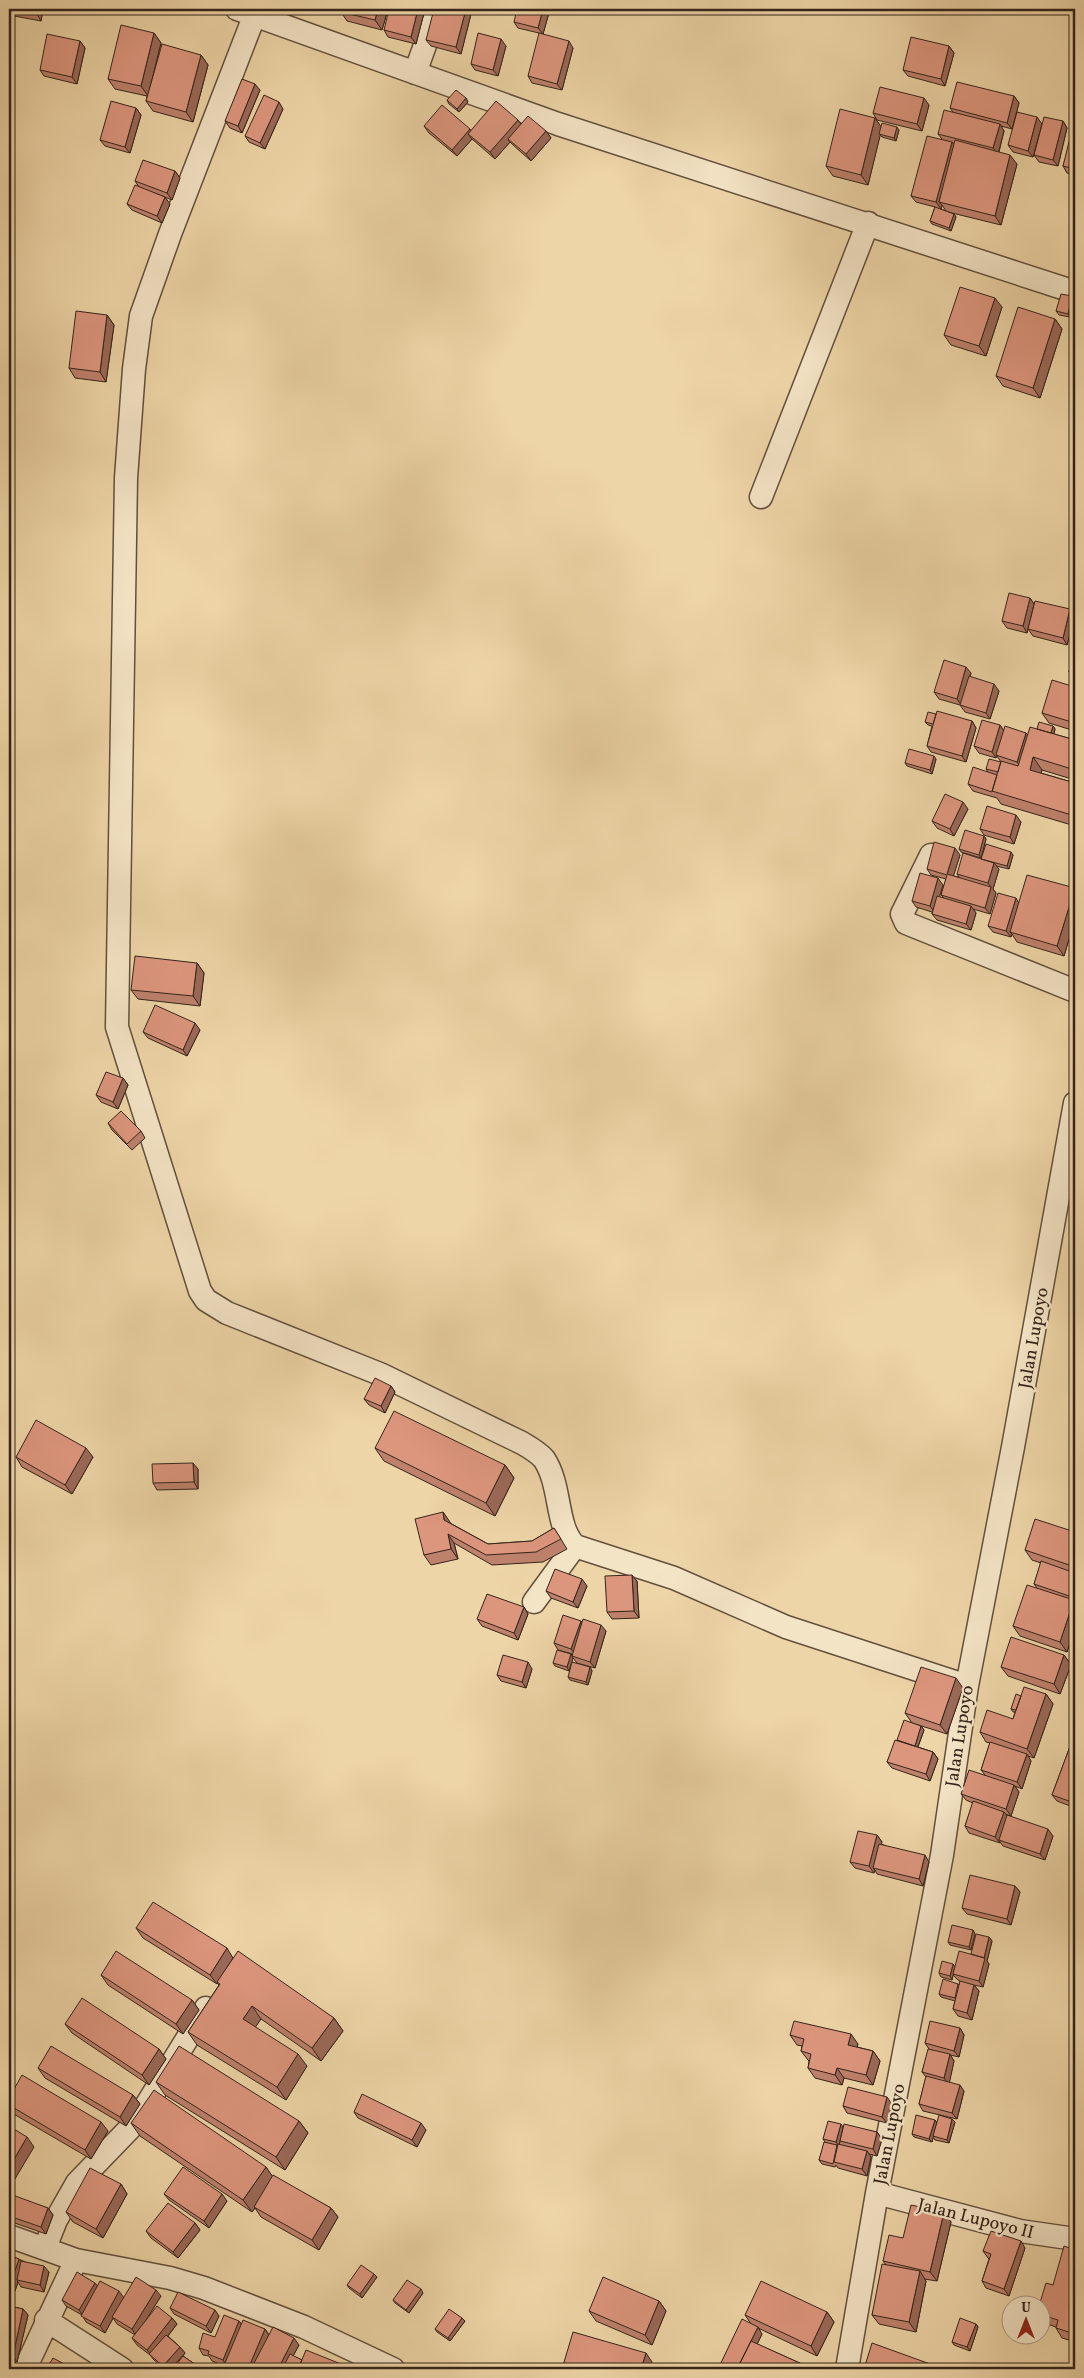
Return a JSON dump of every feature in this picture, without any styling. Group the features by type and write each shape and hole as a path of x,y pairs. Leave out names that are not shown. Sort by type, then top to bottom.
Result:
{"street":[{"path":"415,73 438,9"},
{"path":"967,1686 786,1627 674,1578 575,1546 565,1532 557,1486 543,1458 522,1443 380,1374 227,1313 206,1300 200,1291 117,1027 126,478 134,369 141,316 246,11 558,124 868,223 1075,292"},
{"path":"761,497 868,223"},
{"path":"931,854 902,914 906,923 1075,991"},
{"name":"Jalan Lupoyo","path":"847,2369 938,1874 967,1686 1014,1447 1075,1103"},
{"path":"534,1602 575,1546"},
{"path":"45,2248 56,2220 77,2183 136,2122 182,2044 218,1990"},
{"name":"Jalan Lupoyo II","path":"878,2193 1020,2231 1075,2239"},
{"path":"9,2236 76,2260 170,2278 204,2288 304,2327 393,2369"},
{"path":"25,2369 46,2320 76,2260"},
{"path":"46,2320 122,2369"}],"building":[{"path":"9,9 38,9 37,14"},
{"path":"341,9 378,9 375,20 341,12"},
{"path":"389,9 418,9 411,37 384,30"},
{"path":"434,9 466,9 456,47 426,40"},
{"path":"517,9 543,9 538,28 514,22"},
{"path":"121,25 154,33 141,86 108,79"},
{"path":"478,33 501,39 493,70 471,64"},
{"path":"539,33 569,41 557,84 528,76"},
{"path":"47,34 80,41 72,77 40,70"},
{"path":"911,37 949,46 941,79 903,70"},
{"path":"162,44 201,55 186,112 146,101"},
{"path":"242,79 255,84 238,126 225,121"},
{"path":"957,82 1014,96 1007,123 950,108"},
{"path":"880,87 924,98 917,124 873,113"},
{"path":"456,90 466,98 457,109 447,100"},
{"path":"264,95 279,102 260,143 245,136"},
{"path":"111,101 136,108 125,147 100,140"},
{"path":"496,101 518,120 490,152 468,134"},
{"path":"442,105 470,129 452,150 424,126"},
{"path":"840,109 875,118 861,175 826,166"},
{"path":"944,110 1000,124 993,148 938,134"},
{"path":"1017,112 1037,117 1028,151 1008,145"},
{"path":"528,116 546,131 526,154 508,139"},
{"path":"1044,117 1063,121 1053,160 1034,155"},
{"path":"882,123 897,127 894,138 879,134"},
{"path":"1072,130 1075,131 1075,169 1063,166"},
{"path":"927,136 952,142 936,202 911,196"},
{"path":"955,140 1010,155 995,216 939,202"},
{"path":"143,160 175,171 167,193 135,181"},
{"path":"135,185 165,197 157,216 127,204"},
{"path":"935,207 954,214 949,228 930,221"},
{"path":"960,287 995,298 979,346 944,335"},
{"path":"1061,294 1072,296 1068,314 1056,311"},
{"path":"1018,307 1055,319 1033,388 996,376"},
{"path":"76,311 107,315 100,372 69,368"},
{"path":"1075,542 1075,556 1072,555"},
{"path":"1009,593 1030,598 1023,626 1002,621"},
{"path":"1035,601 1070,609 1063,638 1028,629"},
{"path":"1075,643 1075,673 1069,672"},
{"path":"944,660 966,667 957,699 934,692"},
{"path":"969,676 994,684 986,713 960,705"},
{"path":"1052,680 1075,687 1075,723 1042,713"},
{"path":"937,711 972,721 962,756 927,746"},
{"path":"928,712 936,714 933,724 925,722"},
{"path":"982,720 1000,725 992,752 974,746"},
{"path":"1039,722 1053,726 1051,733 1037,729"},
{"path":"1005,726 1026,733 1017,762 996,755"},
{"path":"1030,727 1075,740 1075,770 1033,757 1030,770 1075,783 1075,816 992,791 1001,761 1018,766"},
{"path":"909,749 934,756 930,770 905,763"},
{"path":"989,759 1001,762 998,772 986,769"},
{"path":"973,767 997,775 992,792 968,784"},
{"path":"945,794 963,802 950,829 932,821"},
{"path":"987,806 1016,815 1010,837 980,829"},
{"path":"965,830 984,836 979,855 959,849"},
{"path":"934,842 955,848 947,874 991,887 985,908 941,895 947,875 927,869"},
{"path":"986,844 1011,852 1007,866 981,859"},
{"path":"963,853 994,863 988,883 957,874"},
{"path":"920,873 938,878 930,906 912,901"},
{"path":"1027,875 1075,888 1057,946 1010,932"},
{"path":"998,893 1016,898 1006,931 988,926"},
{"path":"937,896 971,906 966,924 932,914"},
{"path":"135,956 197,963 193,996 131,990"},
{"path":"155,1005 195,1023 183,1050 143,1032"},
{"path":"106,1072 123,1078 113,1102 96,1095"},
{"path":"121,1111 141,1131 127,1144 108,1123"},
{"path":"375,1378 391,1386 381,1406 364,1399"},
{"path":"394,1411 505,1465 486,1503 375,1448"},
{"path":"36,1420 86,1448 65,1485 16,1457"},
{"path":"193,1463 194,1482 153,1483 152,1464"},
{"path":"443,1512 444,1520 488,1544 532,1541 554,1528 561,1539 536,1552 486,1555 448,1534 451,1549 424,1555 415,1519"},
{"path":"1035,1519 1075,1532 1075,1567 1025,1550"},
{"path":"1041,1561 1075,1573 1075,1598 1034,1584"},
{"path":"555,1569 582,1579 573,1602 546,1591"},
{"path":"632,1575 634,1611 607,1612 605,1576"},
{"path":"1027,1585 1074,1600 1060,1642 1013,1626"},
{"path":"487,1594 524,1607 514,1633 477,1619"},
{"path":"563,1615 581,1621 571,1649 554,1643"},
{"path":"583,1619 601,1625 590,1662 572,1656"},
{"path":"1011,1637 1064,1655 1054,1684 1001,1667"},
{"path":"557,1650 571,1654 567,1667 553,1663"},
{"path":"503,1655 528,1662 522,1682 497,1675"},
{"path":"572,1662 590,1667 586,1682 568,1677"},
{"path":"921,1667 956,1678 940,1725 905,1713"},
{"path":"1024,1687 1046,1694 1027,1749 980,1732 987,1710 1013,1719"},
{"path":"1016,1694 1021,1696 1016,1710 1011,1709"},
{"path":"904,1720 921,1726 915,1746 897,1740"},
{"path":"1075,1733 1075,1783 1069,1801 1052,1795"},
{"path":"895,1740 933,1752 926,1774 887,1762"},
{"path":"990,1742 1027,1754 1017,1782 981,1770"},
{"path":"969,1770 1014,1785 1006,1809 961,1794"},
{"path":"973,1801 1004,1812 995,1837 965,1826"},
{"path":"1007,1815 1048,1829 1040,1854 999,1840"},
{"path":"858,1831 877,1835 869,1866 850,1862"},
{"path":"879,1844 925,1855 919,1879 873,1868"},
{"path":"970,1875 1015,1886 1007,1919 962,1908"},
{"path":"153,1902 227,1948 210,1975 136,1928"},
{"path":"952,1925 973,1930 969,1947 948,1942"},
{"path":"976,1934 989,1937 984,1958 971,1954"},
{"path":"116,1951 192,2000 176,2024 101,1975"},
{"path":"238,1951 334,2018 312,2048 252,2006 243,2019 298,2054 277,2087 188,2032 220,1984 217,1982"},
{"path":"959,1951 985,1958 979,1981 953,1974"},
{"path":"942,1961 953,1964 950,1976 939,1973"},
{"path":"943,1979 958,1984 955,1998 939,1994"},
{"path":"960,1981 974,1985 967,2013 953,2009"},
{"path":"82,1998 159,2049 142,2075 65,2024"},
{"path":"794,2021 851,2034 848,2045 873,2051 866,2075 837,2068 835,2075 808,2068 811,2054 801,2051 804,2039 790,2035"},
{"path":"930,2021 960,2028 954,2051 925,2043"},
{"path":"51,2046 133,2095 120,2117 38,2068"},
{"path":"179,2046 299,2121 276,2157 156,2082"},
{"path":"928,2049 950,2054 944,2078 922,2072"},
{"path":"22,2075 101,2122 85,2150 9,2105 9,2098"},
{"path":"926,2076 960,2085 952,2113 919,2104"},
{"path":"848,2087 887,2097 882,2117 843,2106"},
{"path":"154,2090 266,2167 243,2200 131,2123"},
{"path":"362,2094 421,2123 412,2140 354,2112"},
{"path":"916,2115 935,2120 929,2139 912,2134"},
{"path":"939,2115 952,2119 947,2140 933,2136"},
{"path":"828,2121 841,2124 836,2142 823,2139"},
{"path":"844,2124 877,2132 873,2149 840,2141"},
{"path":"9,2126 27,2137 9,2168"},
{"path":"824,2142 837,2145 833,2164 819,2160"},
{"path":"838,2144 867,2151 862,2169 834,2162"},
{"path":"183,2167 222,2194 204,2221 164,2194"},
{"path":"90,2168 121,2184 96,2229 66,2212"},
{"path":"273,2175 331,2208 312,2240 254,2207"},
{"path":"10,2194 48,2208 41,2227 9,2216"},
{"path":"168,2203 195,2223 173,2252 146,2231"},
{"path":"911,2205 944,2212 930,2272 883,2261 889,2235 903,2238"},
{"path":"991,2231 1021,2241 1004,2289 982,2281 991,2254 983,2251"},
{"path":"1064,2246 1075,2250 1075,2334 1056,2328 1058,2320 1052,2318 1052,2296 1042,2296 1046,2283 1053,2285"},
{"path":"9,2255 19,2259 10,2285 9,2284"},
{"path":"21,2261 44,2266 40,2285 17,2280"},
{"path":"882,2264 920,2271 909,2322 872,2315"},
{"path":"361,2265 374,2274 360,2294 347,2285"},
{"path":"77,2272 95,2283 79,2310 62,2300"},
{"path":"136,2277 156,2290 132,2329 112,2317"},
{"path":"603,2277 659,2301 645,2335 589,2311"},
{"path":"407,2280 421,2289 406,2310 393,2300"},
{"path":"100,2281 119,2291 100,2326 81,2316"},
{"path":"761,2281 827,2312 811,2346 745,2315"},
{"path":"178,2292 215,2310 206,2326 170,2308"},
{"path":"9,2306 23,2309 13,2356 9,2355"},
{"path":"157,2306 172,2318 147,2350 132,2338"},
{"path":"449,2309 462,2318 448,2338 435,2329"},
{"path":"224,2315 239,2321 223,2360 208,2354 209,2351 199,2348 203,2333 215,2337"},
{"path":"960,2318 976,2324 967,2347 952,2342"},
{"path":"742,2319 758,2327 737,2369 718,2369"},
{"path":"243,2320 265,2329 248,2369 239,2369 225,2363"},
{"path":"273,2327 294,2338 278,2369 251,2369"},
{"path":"573,2332 646,2353 641,2369 562,2369"},
{"path":"166,2335 180,2347 163,2366 149,2354"},
{"path":"751,2341 813,2369 737,2369"},
{"path":"872,2343 944,2369 864,2369"},
{"path":"306,2350 351,2368 351,2369 298,2369"},
{"path":"290,2354 302,2360 298,2369 282,2369"},
{"path":"183,2356 196,2365 193,2369 173,2369"},
{"path":"53,2358 72,2368 46,2369"}]}
